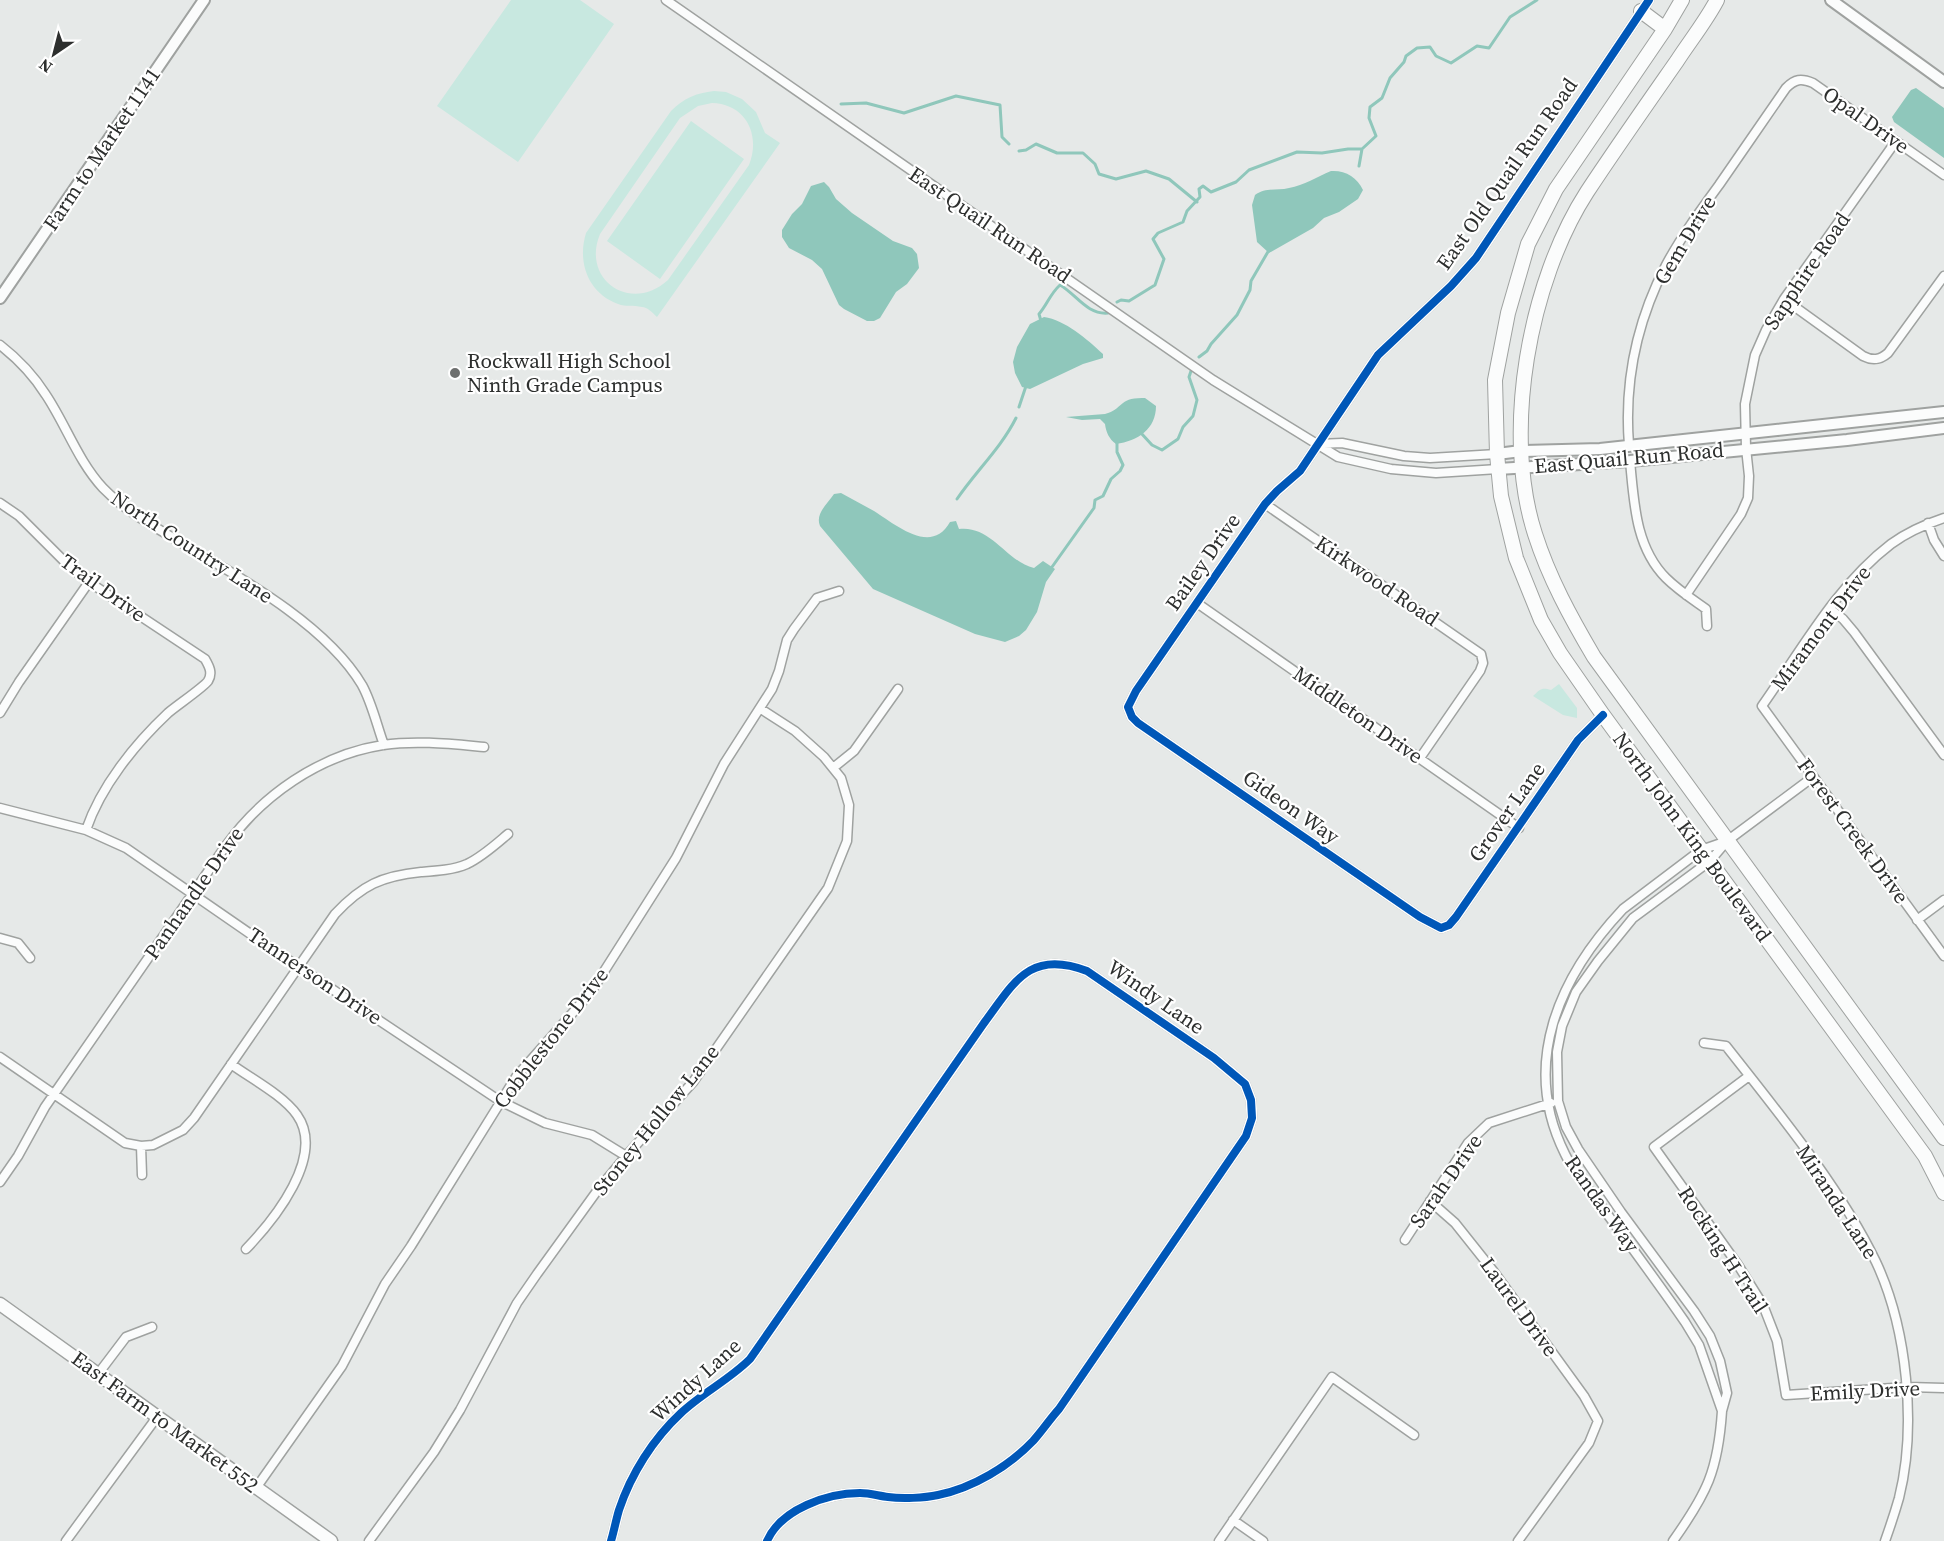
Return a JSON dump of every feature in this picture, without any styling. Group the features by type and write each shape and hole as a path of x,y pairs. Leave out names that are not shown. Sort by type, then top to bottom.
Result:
{"main road":[{"name":"North John King Boulevard","path":"1682,0 1556,189 1528,244 1508,313 1496,380 1500,496 1507,528 1526,585 1541,620 1560,653 1603,716 1925,1156 1944,1192"},
{"name":"North John King Boulevard","path":"1717,0 1586,195 1557,250 1537,314 1523,381 1521,451 1527,502 1535,535 1570,617 1594,657 1944,1138"},
{"path":"1645,6 1665,28"},
{"name":"East Farm to Market 552","path":"0,1304 331,1541"}],"street":[{"name":"Farm to Market 1141","path":"0,298 204,0"},
{"name":"East Quail Run Road","path":"666,0 1213,380 1338,457 1391,470 1436,473 1630,461 1944,428"},
{"path":"1830,0 1944,82"},
{"name":"East Old Quail Run Road","path":"1318,444 1378,355 1451,286 1476,258 1645,6"},
{"name":"Opal Drive","path":"1786,88 1798,80 1804,79 1813,83 1944,175"},
{"name":"Gem Drive","path":"1629,445 1628,395 1632,362 1652,296 1666,265 1685,234 1786,88"},
{"name":"Sapphire Road","path":"1686,595 1741,514 1748,498 1745,404 1755,354 1766,330 1784,299 1896,141"},
{"path":"1784,299 1863,356 1869,359 1882,359 1944,276"},
{"name":"North Country Lane","path":"0,345 15,357 46,394 72,444 103,488 134,514 216,563 298,617 336,650 362,686 384,745"},
{"name":"East Quail Run Road","path":"1318,444 1342,443 1404,456 1430,458 1521,451 1600,449 1944,412"},
{"name":"Bailey Drive","path":"1128,707 1131,698 1265,504 1300,471 1318,444"},
{"path":"1630,461 1635,513 1640,534 1652,560 1664,576 1706,609 1707,626"},
{"name":"Trail Drive","path":"0,503 19,516 69,566 89,582 205,659 209,667 210,675 207,683 167,714 119,769 96,805 86,830"},
{"name":"Kirkwood Road","path":"1265,504 1473,646 1481,654 1483,663 1480,671 1420,758"},
{"name":"Miramont Drive","path":"1762,706 1830,609 1861,571 1892,543 1928,523 1944,518"},
{"path":"1928,523 1934,540 1944,556"},
{"path":"0,713 89,582"},
{"name":"Cobblestone Drive","path":"256,1488 342,1366 385,1284 516,1077 597,983 676,858 724,764 743,732 761,709 780,671 787,640 794,629 817,598 839,591"},
{"name":"Middleton Drive","path":"1197,603 1519,828"},
{"path":"1830,609 1854,632 1944,755"},
{"path":"833,768 854,751 898,689"},
{"name":"Forest Creek Drive","path":"1762,706 1944,956"},
{"name":"Gideon Way","path":"1128,707 1132,717 1138,723 1420,917 1441,928"},
{"name":"Stoney Hollow Lane","path":"369,1541 434,1452 517,1303 597,1191 693,1082 828,888 848,841 849,805 841,778 795,731 761,709"},
{"name":"Grover Lane","path":"1441,928 1449,926 1456,917 1578,740 1603,716"},
{"name":"Panhandle Drive","path":"0,1182 18,1156 53,1095 240,825 282,787 329,762 358,750 384,745 421,743 484,747"},
{"name":"Randas Way","path":"1722,1411 1699,1345 1685,1322 1566,1155 1548,1104 1546,1054 1549,1032 1569,982 1623,909 1706,856 1813,777"},
{"name":"Tannerson Drive","path":"0,808 86,830 126,848 500,1101 544,1123 592,1135 626,1156"},
{"path":"0,1057 117,1139 141,1146 153,1145 183,1130 194,1118 335,914 350,898 389,876 466,865 483,855 508,834"},
{"name":"Randas Way","path":"1673,1541 1702,1499 1714,1470 1720,1444 1722,1411 1727,1393 1720,1361 1710,1336 1694,1311 1621,1212 1578,1149 1566,1127 1558,1101 1557,1062 1562,1026 1576,992 1598,961 1633,918 1727,841"},
{"path":"1917,920 1944,900"},
{"path":"0,938 18,943 30,958"},
{"name":"Windy Lane","path":"611,1541 619,1510 631,1481 658,1438 681,1412 750,1359 984,1023 1015,982 1026,972 1043,964 1057,963 1087,971 1214,1058 1245,1084 1251,1100 1252,1118 1246,1136 1059,1409 1033,1441 1011,1460 984,1477 938,1495 891,1498 862,1493 838,1494 824,1499 782,1520 767,1541"},
{"name":"Miranda Lane","path":"1704,1043 1726,1046 1824,1177 1853,1219 1876,1263 1891,1306 1908,1387 1904,1467 1899,1497 1885,1541"},
{"path":"231,1064 285,1103 298,1116 306,1140 299,1175 264,1230 246,1249"},
{"name":"Rocking H Trail","path":"1749,1076 1654,1147 1738,1265 1763,1305 1776,1341 1786,1395"},
{"name":"Sarah Drive","path":"1405,1240 1468,1143 1489,1124 1558,1101"},
{"path":"141,1146 142,1175"},
{"name":"Laurel Drive","path":"1430,1201 1455,1222 1494,1272 1584,1396 1598,1421 1589,1443 1518,1541"},
{"path":"98,1374 126,1337 152,1327"},
{"path":"1219,1541 1332,1377 1414,1436"},
{"name":"Emily Drive","path":"1786,1395 1908,1387 1944,1388"},
{"path":"66,1541 157,1417"},
{"path":"1233,1520 1263,1541"}],"shaded area":[{"path":"511,0 580,0 614,24 518,162 437,106"},
{"path":"1916,88 1944,108 1944,158 1894,122 1892,117 1911,90"},
{"path":"714,91 726,92 742,99 756,112 765,133 780,143 657,317 644,307 621,305 608,299 592,284 587,275 583,255 586,233 671,111 686,99","holes":["712,103 724,105 742,115 752,132 753,143 749,165 668,280 654,290 639,294 625,293 613,287 603,278 597,265 596,251 600,234 680,118 698,106"]},
{"path":"691,121 744,159 660,279 607,241"},
{"path":"1331,171 1346,173 1357,181 1363,190 1358,199 1269,253 1257,242 1252,205 1255,195 1267,190 1295,187"},
{"path":"824,182 836,199 852,213 893,241 912,248 917,254 919,268 907,284 896,292 880,318 874,321 867,321 839,305 822,269 812,260 789,248 782,237 782,230 792,214 802,204 811,186"},
{"path":"1044,317 1060,322 1075,331 1103,354 1103,358 1083,364 1030,389 1022,387 1015,373 1013,362 1017,347 1030,324"},
{"path":"1145,398 1156,406 1153,421 1138,437 1116,444 1108,435 1105,424 1100,419 1082,420 1066,417 1105,414 1130,399"},
{"path":"841,493 913,534 923,537 933,536 942,532 950,522 956,521 959,529 970,529 990,538 1024,564 1034,568 1043,561 1055,569 1046,582 1037,612 1026,630 1005,642 975,634 873,589 820,526 819,517 822,509 834,494"},
{"path":"1559,684 1577,708 1577,718 1563,715 1533,696 1541,689 1551,690"}],"waterway":[{"path":"1117,302 1129,301 1155,285 1164,259 1153,239 1158,233 1183,222 1187,211 1200,197 1199,189 1203,186 1211,192 1236,182 1249,170 1297,152 1322,153 1362,149 1376,136 1369,118 1370,107 1382,98 1390,78 1404,62 1406,56 1417,48 1430,47 1436,56 1451,63 1477,46 1489,48 1510,17 1537,0"},
{"path":"841,104 866,103 904,113 956,96 1000,105 1002,137 1009,144"},
{"path":"1019,151 1036,144 1057,153 1083,153 1095,164 1099,174 1116,179 1146,171 1169,179 1197,202"},
{"path":"1359,166 1362,149"},
{"path":"1199,357 1207,351 1237,315 1250,290 1251,281 1269,250"},
{"path":"1041,321 1039,314 1060,285 1094,311 1108,313"},
{"path":"1141,433 1152,445 1162,450 1178,439 1183,427 1193,416 1197,400 1189,377 1191,371"},
{"path":"1019,407 1026,386"},
{"path":"957,499 1003,439 1016,418"},
{"path":"1052,567 1094,508 1095,500 1103,496 1111,479 1120,471 1123,465 1117,452 1117,443"}],"cycle path":[{"path":"1603,715 1578,740 1456,917 1449,925 1441,928 1420,917 1138,723 1132,717 1128,707 1136,691 1265,504 1300,471 1378,355 1451,286 1476,258 1649,0"},
{"path":"611,1541 624,1497 652,1446 681,1413 750,1359 984,1023 1014,983 1025,974 1037,967 1051,964 1067,965 1087,971 1214,1058 1245,1084 1251,1100 1252,1118 1246,1136 1059,1409 1023,1450 990,1475 951,1492 900,1498 860,1493 820,1500 794,1512 783,1520 767,1541"}],"place":[{"name":"Rockwall High School Ninth Grade Campus","path":"455,373"}]}
